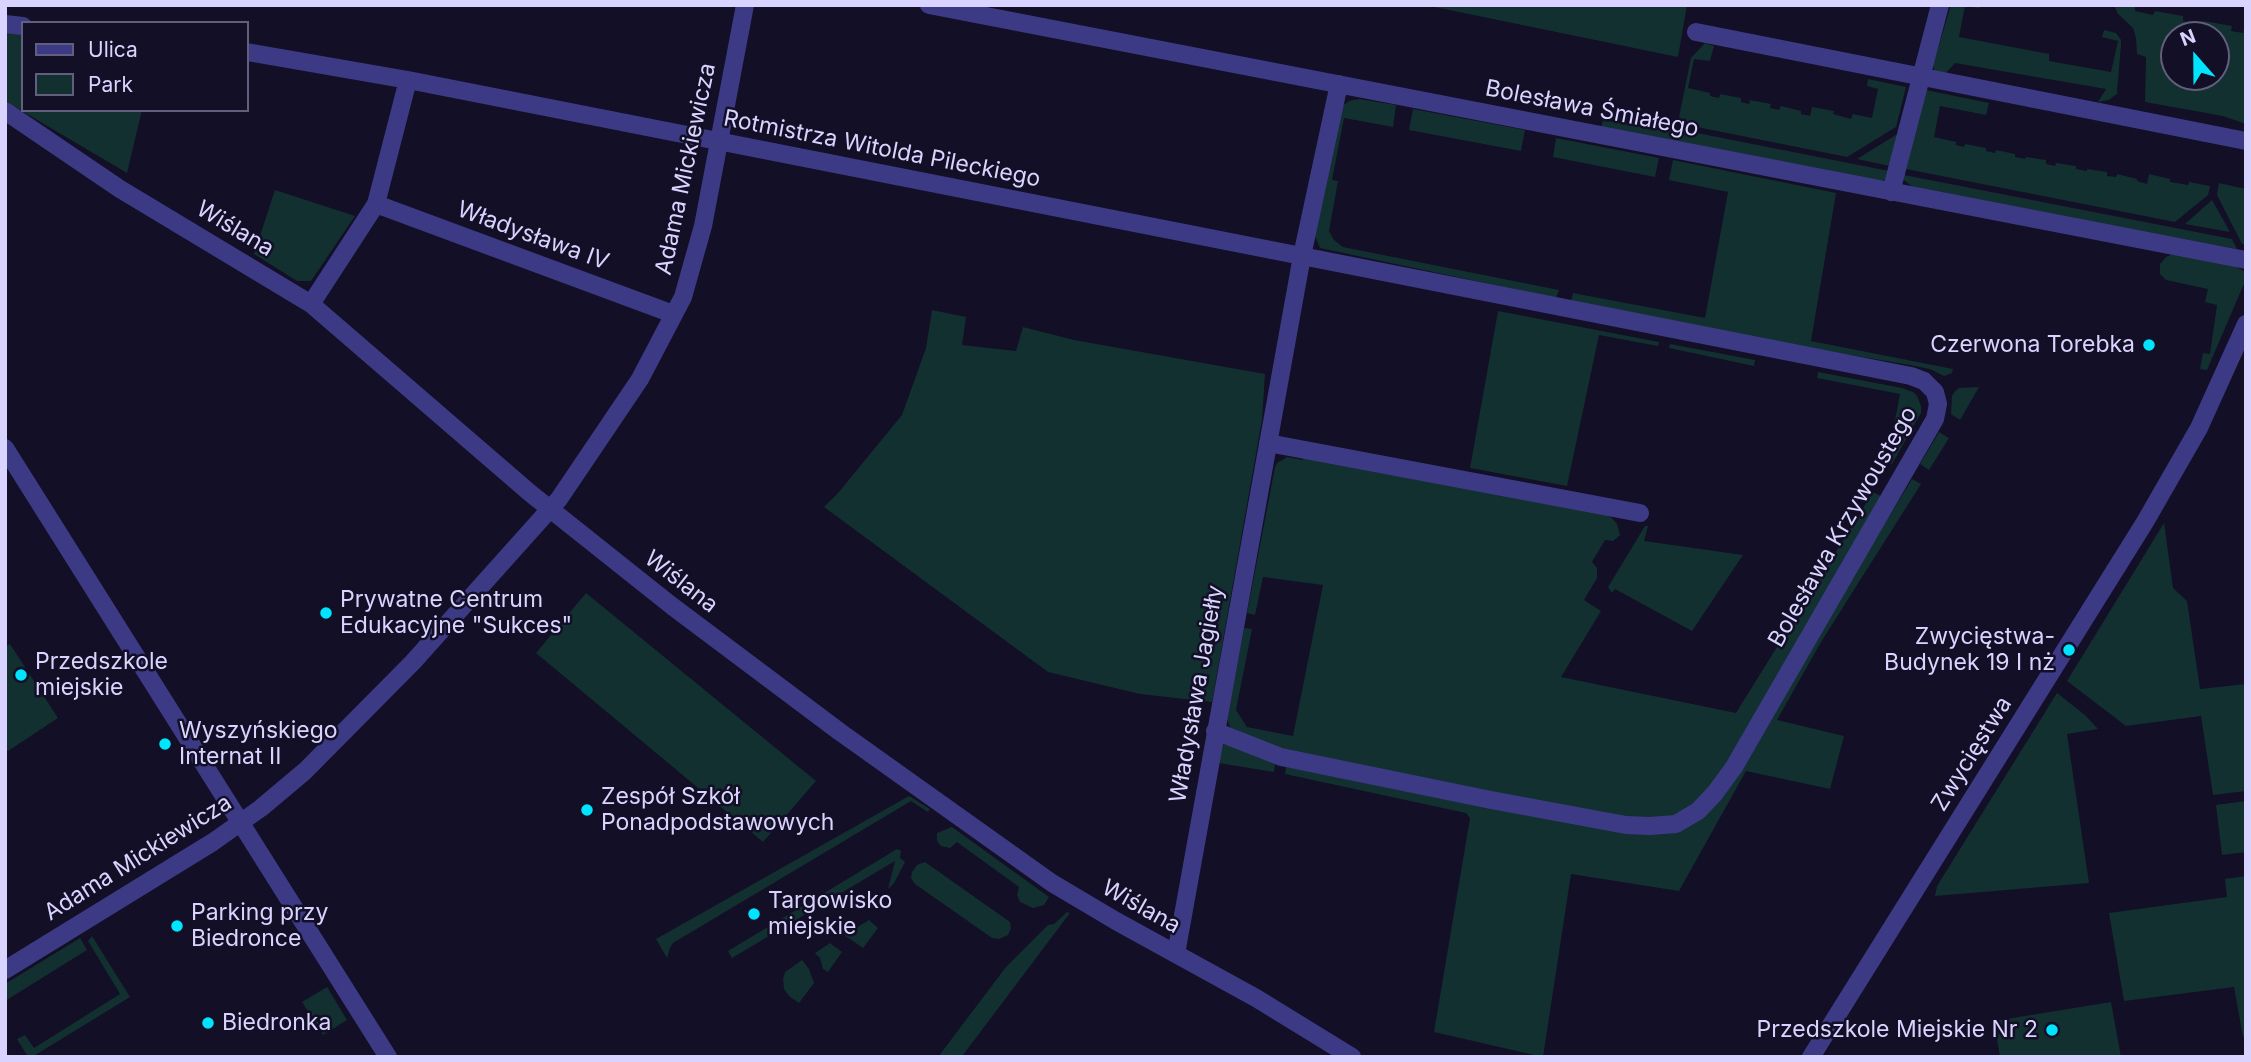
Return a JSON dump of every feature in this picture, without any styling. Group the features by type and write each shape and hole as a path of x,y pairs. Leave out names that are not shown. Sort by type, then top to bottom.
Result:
{"street":[{"name":"Adama Mickiewicza","path":"5,970 213,842 305,771 413,662 551,509 640,379 683,297 703,226 745,5"},
{"name":"Bolesława Śmiałego","path":"929,5 2246,260"},
{"path":"1891,192 1940,5"},
{"path":"1696,32 2246,141"},
{"name":"Rotmistrza Witolda Pileckiego","path":"248,52 408,80 1302,256"},
{"path":"311,304 376,204 408,80"},
{"name":"Władysława Jagiełły","path":"1176,954 1302,256 1339,84"},
{"name":"Wiślana","path":"5,111 120,189 311,304 530,493 672,607 850,740 1052,883 1256,998 1352,1057"},
{"name":"Władysława IV","path":"376,204 673,314"},
{"name":"Bolesława Krzywoustego","path":"1215,731 1281,757 1439,789 1626,825 1676,824 1698,811 1734,767 1938,412 1937,396 1932,388 1924,381 1911,376 1302,256"},
{"name":"Zwycięstwa","path":"1811,1057 2145,522 2199,428 2246,324"},
{"path":"1268,443 1640,513"},
{"path":"5,448 388,1057"}],"green space":[{"path":"1425,5 1687,5 1678,57"},
{"path":"1951,5 1981,5 1980,8 1965,6 1959,37 2049,54 2049,61 2111,72 2118,41 2102,37 2104,30 2116,33 2121,40 2118,93 2109,100 2098,102 2106,89 1955,63 1944,75 1935,73 1933,65"},
{"path":"2114,5 2135,7 2135,11 2153,15 2155,11 2183,16 2183,21 2160,21 2160,91 2230,91 2230,26 2231,31 2243,33 2246,22 2246,124 2223,116 2145,102 2146,57 2137,54 2133,28 2118,14"},
{"path":"5,29 21,32 21,110 5,101"},
{"path":"1705,43 1714,46 1710,61 1694,59 1688,88 1719,98 1720,94 1741,98 1741,102 1749,104 1750,100 1771,104 1770,108 1779,110 1781,106 1810,116 1812,107 1834,111 1833,114 1851,119 1853,114 1872,118 1878,89 1867,86 1868,79 1906,87 1896,127 1847,157 1682,124 1678,122 1691,58"},
{"path":"1926,90 1989,103 1986,115 1940,106 1934,137 1956,142 1956,145 1964,147 1965,144 1986,148 1986,151 1995,153 1996,150 2015,154 2015,157 2025,159 2046,160 2046,164 2055,166 2056,163 2076,166 2076,169 2107,172 2107,176 2116,177 2117,174 2147,184 2149,174 2170,179 2170,182 2210,186 2208,195 2175,222 1906,169"},
{"path":"1359,99 1396,105 1393,127 1344,118 1332,180 1338,181 1329,231 1334,240 1343,247 1559,290 1556,298 1320,248 1315,236 1341,107 1349,101"},
{"path":"1413,109 1525,130 1521,151 1409,130"},
{"path":"24,112 142,112 127,173"},
{"path":"1603,120 1664,131 1682,130 1889,171 1887,179 1880,182 1601,128"},
{"path":"1899,133 1890,166 1857,159"},
{"path":"1556,138 1659,158 1655,177 1553,157"},
{"path":"1673,160 1836,193 1811,341 1953,369 1952,373 1944,376 1930,369 1571,301 1573,293 1705,318 1728,192 1669,180"},
{"path":"1904,175 2232,239 2237,249 1915,189 1904,180"},
{"path":"2219,183 2246,189 2246,244 2242,244 2217,195"},
{"path":"275,190 355,216 311,281 297,281 254,254"},
{"path":"2212,200 2230,232 2185,224"},
{"path":"2172,254 2232,265 2246,272 2246,279 2207,370 2200,369 2203,353 2210,354 2217,305 2205,302 2208,289 2166,280 2160,274 2160,264"},
{"path":"932,310 966,317 962,345 1016,351 1023,327 1074,340 1265,374 1262,420 1212,702 1140,694 1048,672 824,507 902,415 926,348"},
{"path":"1498,311 1659,342 1658,346 1599,335 1567,486 1470,468"},
{"path":"1670,344 1755,360 1754,366 1669,348"},
{"path":"1818,372 1902,388 1917,396 1921,413 1892,464 1887,462 1900,394 1817,378"},
{"path":"1979,387 1960,420 1951,414 1955,391 1959,388"},
{"path":"1939,432 1949,438 1929,470 1920,464"},
{"path":"1304,456 1605,514 1612,518 1620,535 1613,541 1605,540 1592,562 1597,568 1597,578 1584,600 1601,611 1561,677 1736,713 1873,492 1883,497 1757,715 1703,799 1675,817 1630,820 1293,754 1231,729 1227,719 1244,628 1252,629 1236,710 1247,727 1293,736 1323,585 1263,577 1255,615 1247,613 1275,467 1287,457 1303,460"},
{"path":"1912,479 1921,484 1821,642 1777,720 1844,736 1830,789 1746,771 1679,891 1571,874 1543,1057 1434,1032 1470,818 1466,813 1285,774 1286,767 1472,802 1690,823 1819,631"},
{"path":"2164,523 2173,588 2187,601 2200,689 2246,684 2246,791 2213,795 2201,716 2126,726 2067,681"},
{"path":"1645,526 1648,526 1644,541 1743,555 1692,631 1615,589 1612,593 1608,587"},
{"path":"586,593 816,781 763,842 536,653"},
{"name":"Przedszkole miejskie","path":"10,644 58,718 8,751 5,748 5,647"},
{"path":"2057,693 2098,729 2067,734 2089,883 1935,896 1937,886"},
{"path":"1224,744 1269,758 1275,765 1274,772 1218,763 1220,749"},
{"path":"909,796 930,809 928,812 911,801 673,943 667,958 656,939"},
{"path":"2246,801 2246,852 2222,855 2216,805"},
{"path":"952,827 1049,897 1044,905 1033,908 1020,902 1017,895 1019,887 957,842 950,848 941,846 937,841 937,833"},
{"path":"897,849 901,851 900,858 905,862 888,889 895,861 732,958 728,951"},
{"path":"925,862 1010,922 1008,935 999,939 992,938 915,884 911,878 912,872 917,865"},
{"path":"2246,876 2246,1037 2243,1037 2234,987 2124,1001 2109,913 2227,897 2225,879"},
{"path":"1067,912 1070,913 964,1057 938,1057 1006,967 1048,925 1054,924"},
{"path":"869,920 878,928 863,948 844,935"},
{"path":"92,936 130,997 28,1057 17,1039 25,1035 34,1048 120,994 88,941"},
{"path":"80,938 87,950 5,1001 5,984"},
{"path":"830,943 842,952 828,972 823,969 820,958 815,953"},
{"path":"802,960 814,983 799,1003 784,989 783,979 785,972"},
{"path":"327,987 347,1020 323,1035 302,1002"},
{"path":"2111,1002 2121,1057 2000,1057 1994,1021"}],"place":[{"name":"Czerwona Torebka","path":"2149,345"},
{"name":"Prywatne Centrum Edukacyjne \"Sukces\"","path":"326,613"},
{"name":"Zwycięstwa- Budynek 19 I nż","path":"2069,650"},
{"name":"Przedszkole miejskie","path":"21,675"},
{"name":"Wyszyńskiego Internat II","path":"165,744"},
{"name":"Zespół Szkół Ponadpodstawowych","path":"587,810"},
{"name":"Targowisko miejskie","path":"754,914"},
{"name":"Parking przy Biedronce","path":"177,926"},
{"name":"Biedronka","path":"208,1023"},
{"name":"Przedszkole Miejskie Nr 2","path":"2052,1030"}]}
